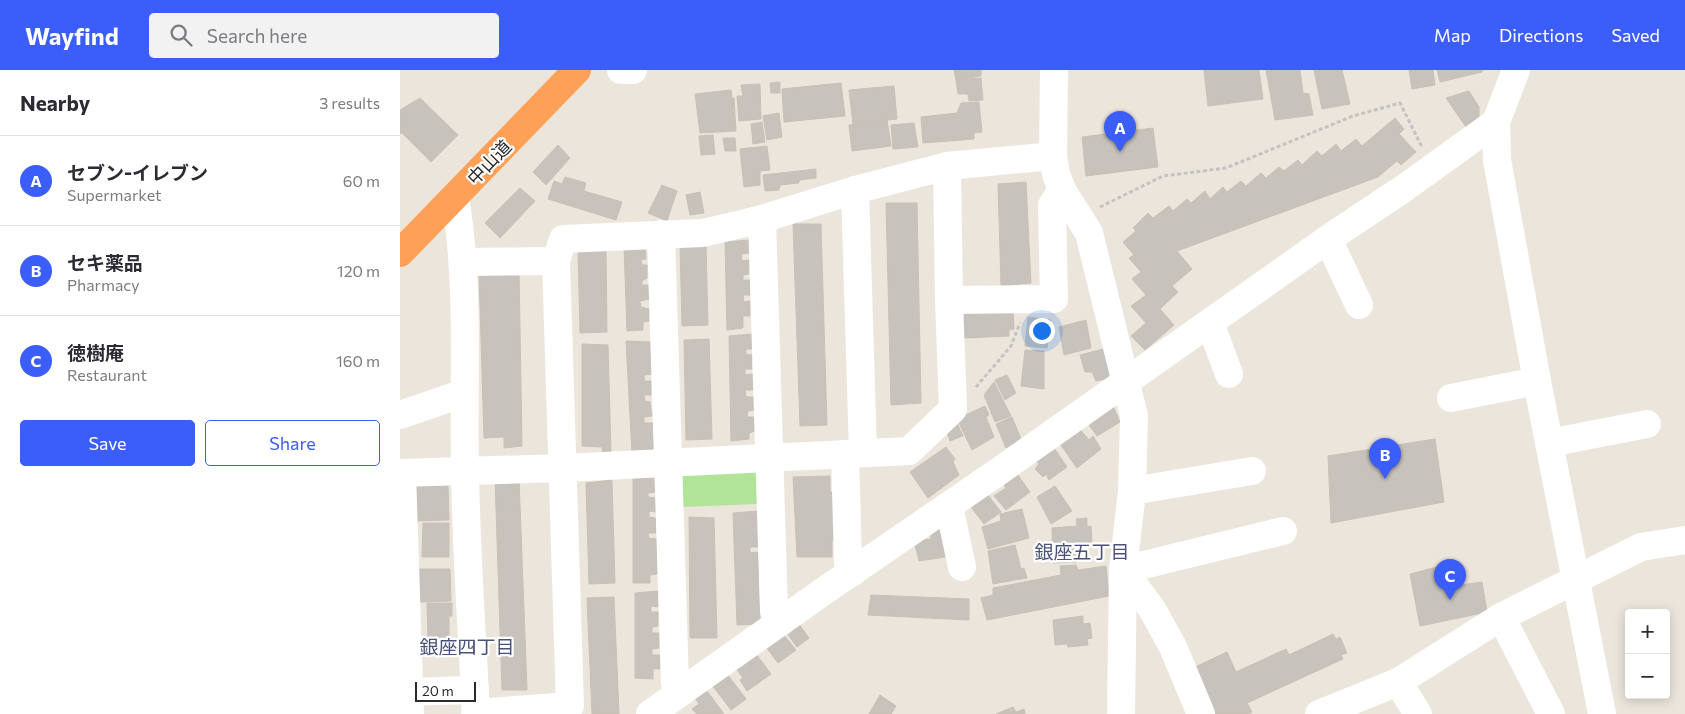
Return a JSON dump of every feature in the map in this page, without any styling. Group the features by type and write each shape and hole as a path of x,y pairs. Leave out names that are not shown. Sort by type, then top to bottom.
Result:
{"highway":[{"name":"中山道","path":"400,253 577,70"}],"street":[{"path":"621,70 633,70"},
{"path":"1054,70 1054,156 1056,174 1062,190 1089,233 1134,416 1132,491 1123,570 1121,714"},
{"path":"1516,70 1496,122 1497,160 1537,381 1602,714"},
{"path":"650,714 1328,239 1433,168 1496,122"},
{"path":"947,166 953,409 909,451 563,468 401,473 407,699 475,706 570,706 563,468 556,260 563,239 704,233 762,219 855,190 947,166 1054,156"},
{"path":"853,572 848,562 854,454 855,190"},
{"path":"949,300 1054,299 1052,206 1062,190"},
{"path":"455,197 464,262 465,470 475,706"},
{"path":"762,219 774,611 781,622"},
{"path":"662,234 675,684 680,692"},
{"path":"1328,239 1360,305"},
{"path":"464,262 556,260"},
{"path":"1210,323 1229,374"},
{"path":"1451,398 1537,381"},
{"path":"400,415 464,393"},
{"path":"1549,443 1647,424"},
{"path":"1132,491 1252,471"},
{"path":"949,506 962,567"},
{"path":"1123,570 1283,532"},
{"path":"1319,714 1398,682 1501,618 1576,578 1640,547 1685,540"},
{"path":"1123,570 1152,608 1173,647 1200,714"},
{"path":"1501,618 1551,714"},
{"path":"1398,682 1418,714"}],"path":[{"path":"1080,218 1164,176 1226,168 1352,116 1400,103 1433,168"},
{"path":"953,409 960,406 1011,346 1028,299"}],"green space":[{"path":"757,472 757,504 681,507 679,473"}],"building":[{"path":"954,70 981,70 981,76 956,80"},
{"path":"1204,70 1259,70 1263,99 1208,106"},
{"path":"1266,70 1300,70 1303,93 1309,94 1313,115 1275,120"},
{"path":"1314,70 1342,70 1350,104 1322,109"},
{"path":"1409,70 1433,70 1435,85 1412,89"},
{"path":"1437,70 1482,70 1482,72 1440,82"},
{"path":"981,78 983,100 969,101 968,94 958,94 956,80"},
{"path":"780,82 780,93 771,93 770,83"},
{"path":"841,83 845,116 784,122 782,89"},
{"path":"760,84 761,119 739,121 737,96 743,96 741,85"},
{"path":"894,86 897,119 853,124 849,90"},
{"path":"731,90 732,98 734,98 736,131 700,133 695,94"},
{"path":"1469,91 1479,107 1479,120 1466,127 1446,98"},
{"path":"420,98 458,135 431,162 402,133 400,134 400,110"},
{"path":"979,102 982,132 974,133 974,139 923,143 921,117 957,113 961,103"},
{"path":"779,113 782,137 767,140 763,116"},
{"path":"1395,118 1404,129 1399,134 1416,152 1401,165 1397,161 1378,177 1177,251 1192,269 1172,286 1178,292 1160,309 1174,325 1145,350 1131,336 1146,323 1131,306 1146,295 1132,279 1141,272 1129,258 1134,255 1123,242 1136,231 1133,228 1148,213 1153,218 1169,206 1173,211 1187,199 1191,203 1205,191 1210,199 1223,187 1227,192 1241,181 1246,186 1261,173 1266,178 1279,167 1284,171 1298,160 1302,165 1317,151 1322,156 1336,144 1341,151 1356,139 1362,146"},
{"path":"887,120 891,146 852,151 849,125"},
{"path":"762,122 765,142 753,144 751,124"},
{"path":"914,123 918,147 893,149 891,125"},
{"path":"1153,128 1158,167 1086,176 1082,137"},
{"path":"713,135 715,154 701,155 699,136"},
{"path":"723,138 735,138 736,151 725,151"},
{"path":"558,145 570,158 546,185 533,172"},
{"path":"767,146 770,170 760,171 760,185 744,187 740,149"},
{"path":"816,169 816,178 799,180 799,183 780,185 779,190 765,191 763,175"},
{"path":"565,177 586,183 584,191 622,202 616,220 548,199 554,181 562,184"},
{"path":"1026,182 1031,283 1001,286 998,184"},
{"path":"662,185 677,191 667,221 648,213"},
{"path":"520,188 535,201 500,238 485,223"},
{"path":"700,192 704,213 690,215 686,195"},
{"path":"886,203 917,203 921,403 891,405"},
{"path":"793,224 821,224 827,425 800,426"},
{"path":"749,240 749,253 741,254 742,261 749,260 749,274 743,275 743,280 750,280 751,295 743,295 744,302 750,301 750,316 743,316 743,328 727,330 725,242"},
{"path":"680,244 706,244 708,325 682,326"},
{"path":"624,247 645,247 646,259 641,260 642,265 647,265 647,278 642,281 642,285 648,285 649,299 640,301 641,307 649,309 649,321 643,322 643,330 627,331"},
{"path":"578,250 606,250 607,332 580,333"},
{"path":"519,271 522,446 504,448 504,437 484,438 479,273"},
{"path":"963,311 1013,311 1014,329 1009,330 1009,336 964,338"},
{"path":"1028,317 1051,320 1047,348 1025,346"},
{"path":"1086,320 1091,348 1064,355 1059,327"},
{"path":"753,334 752,349 746,349 746,354 752,355 752,369 745,369 745,375 753,374 754,390 745,390 746,397 754,397 755,410 748,411 747,417 754,417 755,431 749,433 749,439 731,441 729,336"},
{"path":"709,339 712,439 686,440 684,340"},
{"path":"626,341 651,342 652,374 644,375 645,381 651,381 651,395 644,395 645,401 650,402 652,416 644,417 644,423 653,423 652,436 657,436 656,445 652,450 632,453"},
{"path":"582,344 608,345 611,453 603,454 602,447 582,446"},
{"path":"1107,348 1114,377 1096,381 1092,372 1085,372 1080,355"},
{"path":"1025,350 1044,351 1044,389 1021,386"},
{"path":"1007,375 1016,393 1005,400 995,380"},
{"path":"994,382 1011,416 995,422 984,395"},
{"path":"985,406 989,415 986,417 994,437 972,450 957,419"},
{"path":"1113,406 1120,422 1097,436 1086,421"},
{"path":"1012,417 1021,439 1006,448 996,424"},
{"path":"957,423 963,436 950,441 946,429"},
{"path":"1078,427 1089,440 1093,436 1101,449 1077,468 1058,441"},
{"path":"1435,439 1444,502 1331,523 1328,456"},
{"path":"1052,445 1067,467 1049,480 1046,474 1043,477 1035,469 1039,464 1033,457"},
{"path":"946,447 955,459 953,462 959,475 928,498 910,472"},
{"path":"1015,471 1030,492 1006,510 994,496 1006,488 1001,479"},
{"path":"830,476 830,492 835,492 836,541 832,540 832,557 797,557 793,477"},
{"path":"654,477 655,492 648,493 648,497 655,498 656,512 649,511 649,517 656,518 656,533 648,533 649,538 657,539 657,574 650,575 650,583 633,583 633,478"},
{"path":"519,478 527,690 502,690 495,479"},
{"path":"612,480 615,583 589,584 586,483"},
{"path":"448,485 449,520 411,521 410,486"},
{"path":"1055,486 1072,511 1051,524 1037,497"},
{"path":"985,491 1001,512 984,524 968,503"},
{"path":"1022,509 1029,538 988,549 982,527 1001,521 1000,514"},
{"path":"758,511 759,547 750,547 750,553 758,552 760,624 737,625 733,513"},
{"path":"689,517 714,518 717,638 690,638"},
{"path":"1087,518 1087,527 1091,526 1092,544 1074,545 1076,562 1053,563 1052,528 1077,526 1076,519"},
{"path":"423,523 449,523 449,557 422,557"},
{"path":"947,528 952,556 919,561 914,541 931,539 931,531"},
{"path":"1015,545 1021,569 1024,568 1027,578 993,584 988,551"},
{"path":"1076,565 1078,570 1106,566 1109,596 987,620 981,598 993,595 993,588 1061,575 1060,566"},
{"path":"1437,567 1441,588 1482,582 1487,612 1420,626 1410,574"},
{"path":"419,569 450,569 451,601 420,602"},
{"path":"658,591 658,607 651,606 651,612 658,612 658,626 652,627 652,633 659,633 659,648 652,649 652,655 660,655 660,669 653,669 653,679 635,678 635,593"},
{"path":"871,595 969,599 969,620 868,615"},
{"path":"614,597 619,714 592,714 587,598"},
{"path":"427,603 452,603 452,616 449,616 449,640 428,640"},
{"path":"1083,616 1083,624 1090,623 1092,638 1087,639 1088,645 1068,647 1067,644 1055,645 1053,620"},
{"path":"798,623 809,638 797,647 786,632"},
{"path":"783,634 796,650 778,663 766,647"},
{"path":"1333,634 1336,639 1340,637 1347,653 1341,655 1343,659 1247,703 1252,712 1248,714 1212,714 1191,669 1227,652 1236,672 1286,649 1289,655"},
{"path":"756,654 771,674 747,691 740,680 743,678 736,668"},
{"path":"727,674 746,699 731,710 712,685"},
{"path":"707,691 724,714 697,714 692,709 699,704 695,698"},
{"path":"880,695 896,706 891,714 869,714"},
{"path":"1013,707 1016,712 1024,709 1025,714 996,714"}],"place":[{"name":"セブン-イレブン","path":"1120,152"},
{"name":"セキ薬品","path":"1385,479"},
{"name":"徳樹庵","path":"1450,600"}],"district":[{"name":"銀座五丁目","path":"1082,551"},
{"name":"銀座四丁目","path":"467,646"}]}
